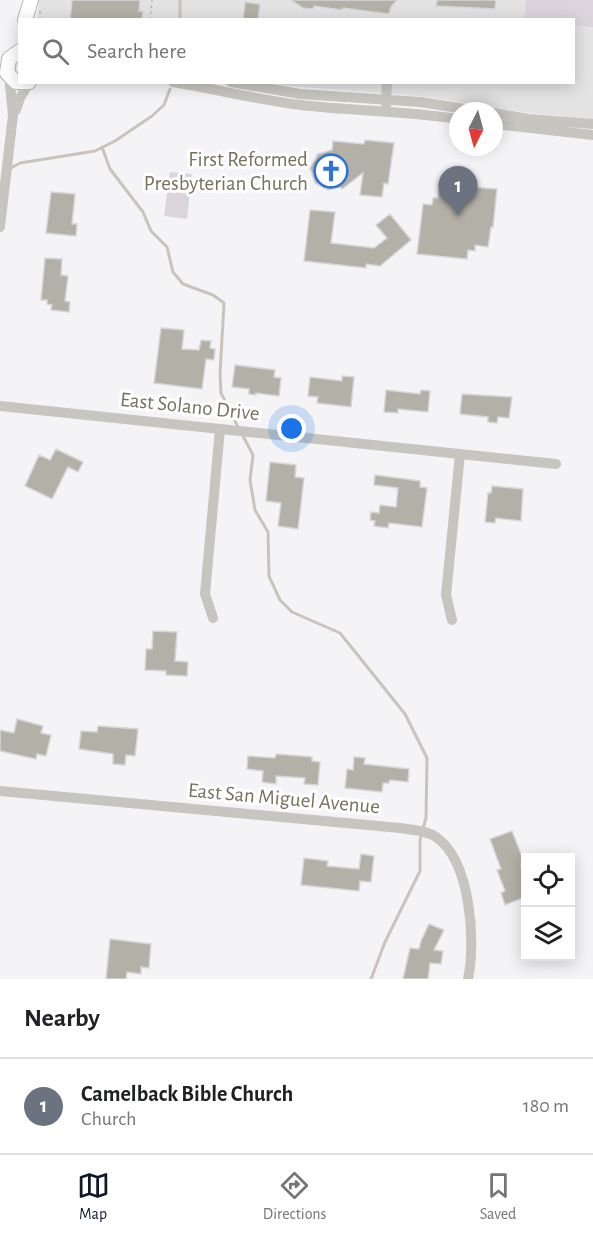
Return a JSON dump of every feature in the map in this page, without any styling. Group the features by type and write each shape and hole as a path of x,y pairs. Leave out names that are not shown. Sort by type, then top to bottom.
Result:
{"main road":[{"path":"26,18 30,3"},
{"path":"30,3 32,18"},
{"path":"11,54 5,73 18,83"}],"street":[{"path":"5,73 14,116"},
{"path":"0,227 14,116 28,84"},
{"path":"182,84 232,95 299,105 386,105 449,109"},
{"path":"244,84 386,105 449,117"},
{"path":"386,105 387,84"},
{"path":"503,114 593,124"},
{"path":"503,125 593,135"},
{"name":"East Solano Drive","path":"0,406 556,464"},
{"path":"213,618 205,594 220,429"},
{"path":"452,620 446,595 460,454"},
{"name":"East San Miguel Avenue","path":"0,791 400,828 435,836 449,851 460,873 469,914 471,956 468,979"}],"path":[{"path":"150,18 152,0"}],"shaded area":[{"path":"39,0 593,0 593,119 503,109 503,102 458,102 419,96 273,84 575,84 575,18 37,18"},
{"path":"526,0 593,0 593,27 575,25 575,18 524,18"},
{"path":"170,172 192,174 187,219 164,216"}],"building":[{"path":"72,0 140,0 139,11 143,11 142,18 70,18"},
{"path":"291,0 397,0 389,14 343,8 342,10 314,6 313,9 303,8"},
{"path":"437,0 496,0 495,9 436,6"},
{"path":"245,2 260,4 258,18 243,18"},
{"path":"365,140 394,143 388,184 384,183 382,197 360,195 363,173 342,189 340,187 328,190 315,183 310,168 318,154 332,150 333,141 364,144"},
{"path":"439,185 497,189 493,227 491,227 488,247 475,245 475,251 468,250 467,259 417,254 423,204 432,205 433,198 438,198"},
{"path":"51,192 75,194 72,224 77,224 76,236 46,233"},
{"path":"310,210 335,212 331,243 374,248 387,238 376,225 390,214 411,240 380,266 366,264 366,268 304,261"},
{"path":"45,258 62,259 61,275 68,276 65,301 70,302 69,312 51,310 52,305 47,304 47,300 41,300"},
{"path":"161,328 184,330 182,349 199,350 201,340 211,341 210,348 215,349 214,360 206,359 202,389 154,383"},
{"path":"235,365 275,370 274,377 281,378 279,396 249,394 249,389 232,387"},
{"path":"342,376 354,377 351,407 317,403 318,397 308,396 310,377 342,381"},
{"path":"386,390 420,394 421,390 430,391 428,412 398,409 398,413 384,412"},
{"path":"462,394 512,397 509,418 498,417 497,423 488,422 488,417 460,414"},
{"path":"56,449 83,462 78,472 68,467 52,499 25,486 39,455 50,460"},
{"path":"270,462 296,465 295,477 304,478 298,529 278,526 281,503 266,501"},
{"path":"375,475 420,481 420,487 427,488 422,527 389,523 388,528 374,526 375,521 370,520 371,512 379,513 380,505 396,507 398,488 374,485"},
{"path":"492,486 523,489 521,521 496,518 495,523 485,522 488,493 491,493"},
{"path":"153,631 177,632 175,661 188,662 187,676 166,675 166,671 145,670 146,649 152,649"},
{"path":"17,719 43,726 41,733 51,735 46,756 37,754 36,759 0,751 0,730 14,733"},
{"path":"98,726 138,729 135,756 126,755 125,765 113,764 113,754 79,749 81,731 97,732"},
{"path":"276,754 312,757 312,761 320,762 318,785 304,784 305,778 276,776 276,784 262,782 263,771 247,769 248,756 275,758"},
{"path":"354,757 365,758 364,764 409,769 408,782 390,780 389,783 383,783 382,792 345,788 347,769 353,770"},
{"path":"512,831 521,854 521,899 505,905 501,893 505,891 497,870 501,869 490,839"},
{"path":"361,854 374,856 371,882 360,881 359,891 301,885 304,858 328,861 327,866 359,869"},
{"path":"429,924 444,930 434,950 443,951 441,964 430,963 428,979 403,979 410,948 419,949"},
{"path":"110,939 151,944 149,968 141,967 141,974 127,972 126,979 106,979"}],"waterway":[{"path":"180,0 180,18"},
{"path":"9,169 20,163 95,151 115,141 152,116 164,105 170,89"},
{"path":"102,147 110,169 143,212 151,231 167,247 173,272 183,284 213,295 224,303 221,393 238,427"},
{"path":"243,436 253,455 250,480 255,510 268,532 269,576 280,600 292,612 340,633 405,714 427,758 426,818 420,840 420,871 385,942 371,979"}],"place":[{"name":"First Reformed Presbyterian Church","path":"331,171"},
{"name":"Camelback Bible Church","path":"458,216"}]}
